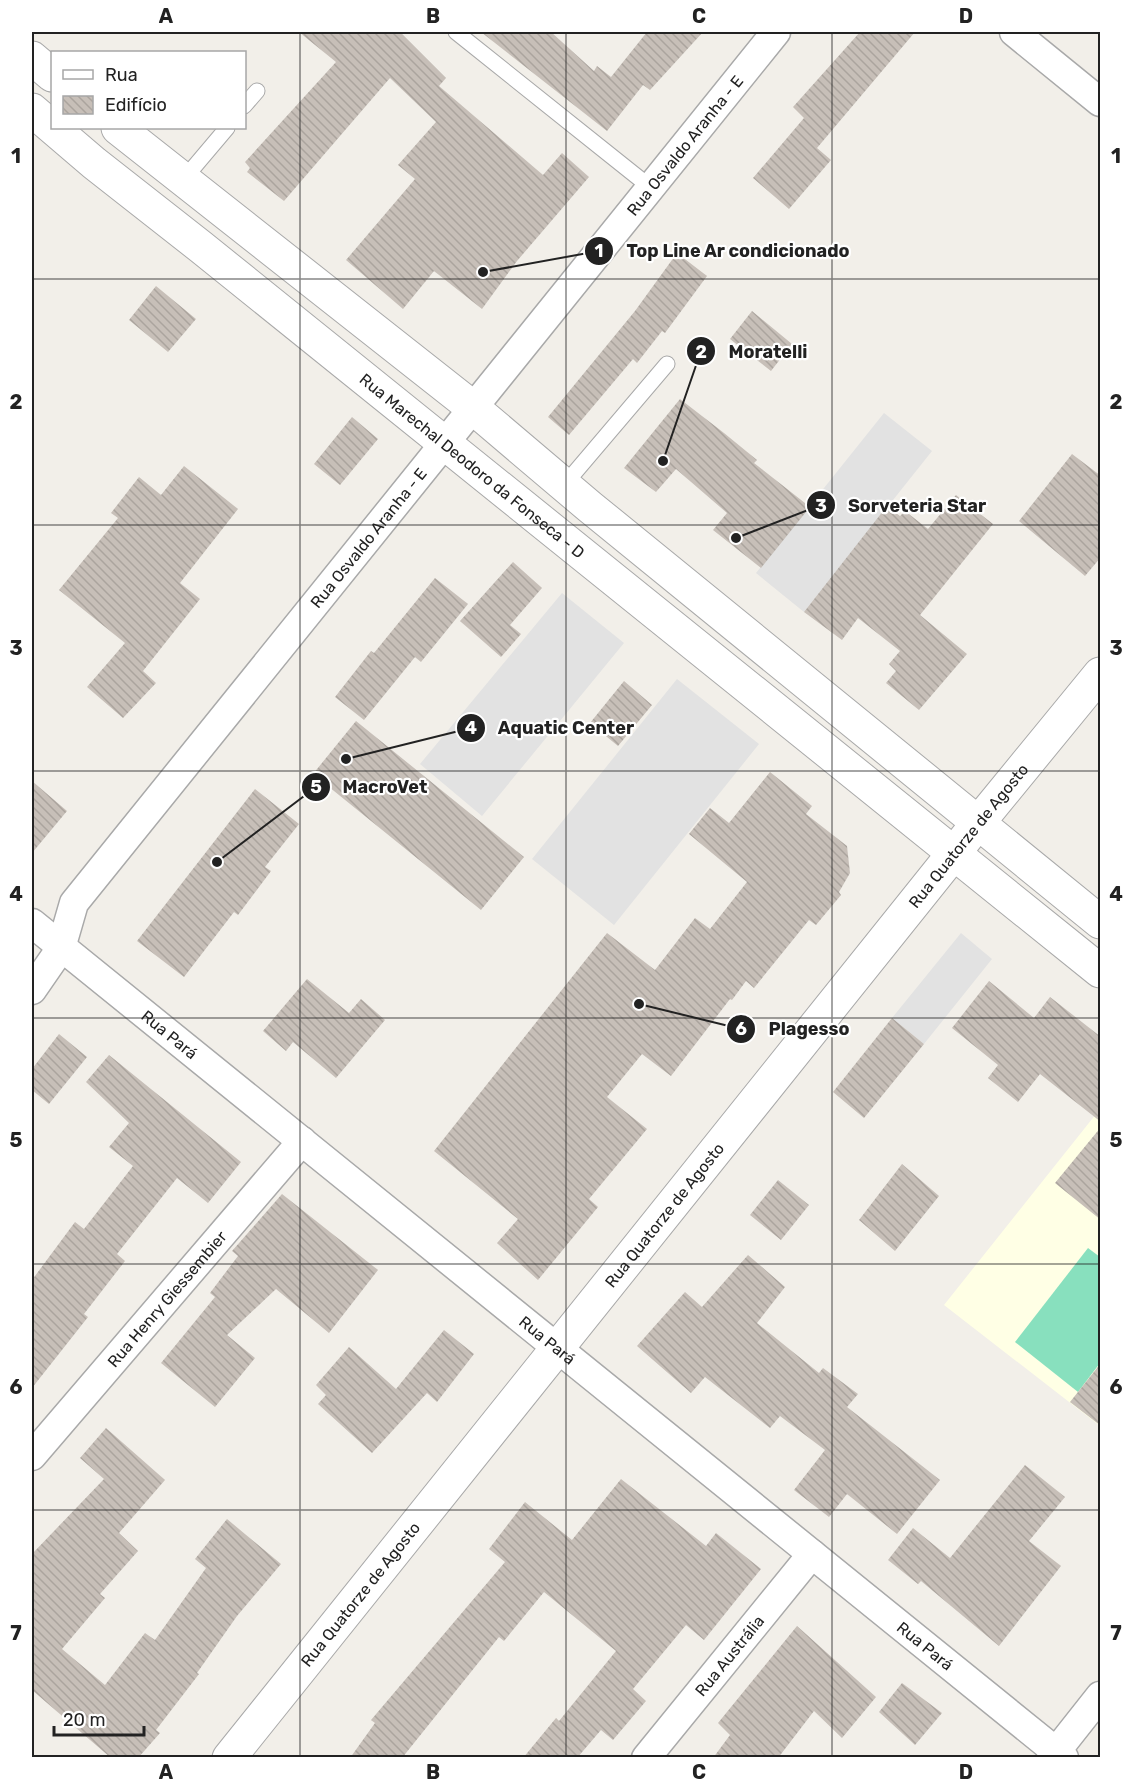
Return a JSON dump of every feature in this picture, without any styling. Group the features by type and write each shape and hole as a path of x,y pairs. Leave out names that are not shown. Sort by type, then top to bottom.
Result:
{"street":[{"name":"Rua Osvaldo Aranha - E","path":"32,990 61,948 74,903 472,407 777,32"},
{"path":"1014,32 1101,102"},
{"path":"32,58 51,74"},
{"name":"Rua Marechal Deodoro da Fonseca - D","path":"32,110 51,127"},
{"name":"Rua Marechal Deodoro da Fonseca - D","path":"54,129 94,164 201,247 962,862"},
{"path":"119,129 472,407 590,507 1101,922"},
{"path":"201,247 226,215"},
{"name":"Rua Quatorze de Agosto","path":"229,1758 559,1349 962,862 977,823 1101,674"},
{"path":"962,862 1099,966"},
{"path":"32,921 74,903"},
{"name":"Rua Pará","path":"32,921 61,948 559,1349 1057,1755"},
{"name":"Rua Henry Giessembier","path":"32,1456 302,1141"},
{"name":"Rua Austrália","path":"646,1758 812,1554"},
{"path":"1057,1755 1101,1696"}],"lane":[{"path":"456,32 650,187"},
{"path":"246,104 257,91"},
{"path":"183,180 227,129"},
{"path":"565,484 667,364"},
{"path":"707,656 735,623"}],"shaded area":[{"path":"884,413 932,451 804,612 756,573"},
{"path":"562,593 624,643 482,816 420,764"},
{"path":"677,679 759,744 614,925 532,859"},
{"path":"961,933 992,959 924,1044 892,1018"},
{"path":"1100,1109 1100,1426 944,1305"}],"green space":[{"path":"1088,1248 1100,1257 1100,1363 1078,1392 1015,1342"}],"building":[{"path":"299,32 400,32 446,78 439,86 543,175 562,153 589,177 517,261 482,309 434,271 403,309 346,260 415,179 398,165 436,122 390,78 284,201 247,172 250,168 245,162 336,62"},
{"path":"481,32 551,32 594,71 597,66 611,77 647,32 703,32 650,90 643,85 607,131"},
{"path":"860,32 915,32 817,148 831,160 789,209 753,178 804,118 793,107"},
{"path":"677,253 707,276 665,333 662,331 637,363 633,359 569,435 548,417 635,311"},
{"path":"156,286 196,319 168,352 129,320"},
{"path":"752,311 792,344 771,371 730,339"},
{"path":"680,399 757,460 754,463 810,507 761,568 713,530 727,513 676,469 656,492 624,468"},
{"path":"352,417 378,439 340,485 314,464"},
{"path":"1072,454 1101,476 1101,557 1085,576 1019,521"},
{"path":"184,466 238,509 180,583 200,599 143,671 156,683 123,718 87,687 125,643 59,590 118,518 111,513 139,477 161,495"},
{"path":"956,495 993,524 920,615 967,654 919,710 886,683 896,671 889,664 900,651 858,618 842,640 804,612 887,506 900,516 905,511 928,529"},
{"path":"513,562 542,588 510,625 521,634 501,657 460,621"},
{"path":"435,578 468,604 421,662 415,657 364,720 335,697 371,651 374,653"},
{"path":"624,681 652,705 618,746 590,723"},
{"path":"356,721 524,857 481,910 313,774"},
{"path":"770,772 812,806 806,814 847,846 850,873 839,892 841,895 816,925 809,920 754,988 746,981 671,1076 642,1054 607,1097 647,1129 589,1199 598,1207 538,1280 497,1243 518,1219 434,1151 607,933 655,970 695,918 710,929 747,882 689,834 710,808 729,823"},
{"path":"32,781 67,811 32,853"},
{"path":"255,789 299,824 265,867 271,871 238,915 234,912 184,977 137,941"},
{"path":"307,979 349,1013 361,999 385,1020 336,1078 293,1042 286,1051 263,1031"},
{"path":"989,981 1034,1018 1050,997 1101,1037 1101,1122 1040,1074 1018,1102 988,1078 998,1065 952,1028"},
{"path":"892,1018 924,1044 864,1118 833,1092"},
{"path":"59,1034 87,1057 49,1104 32,1090 32,1069"},
{"path":"109,1055 241,1162 208,1203 177,1178 117,1254 125,1261 84,1314 88,1317 32,1388 32,1280 75,1222 84,1229 133,1166 109,1147 129,1123 86,1082"},
{"path":"1101,1127 1101,1220 1055,1183"},
{"path":"902,1164 939,1196 895,1251 859,1220"},
{"path":"778,1180 809,1205 781,1240 750,1215"},
{"path":"282,1194 378,1270 329,1333 276,1289 227,1335 255,1358 215,1407 161,1363 215,1297 210,1293 238,1256 232,1251"},
{"path":"748,1255 785,1287 757,1323 819,1373 823,1368 858,1394 847,1407 940,1480 897,1534 847,1494 829,1517 794,1490 825,1450 780,1416 770,1428 705,1377 691,1393 637,1346 685,1292 702,1307"},
{"path":"444,1330 474,1354 437,1402 427,1393 372,1453 318,1404 326,1395 316,1385 349,1347 396,1389"},
{"path":"1101,1363 1101,1426 1070,1402"},
{"path":"106,1428 165,1480 119,1533 138,1551 100,1594 105,1598 62,1649 105,1685 145,1633 155,1640 206,1568 195,1559 227,1519 281,1564 237,1616 197,1673 199,1674 156,1730 160,1733 138,1758 111,1758 32,1690 32,1554 104,1479 80,1458"},
{"path":"1025,1465 1065,1497 1029,1541 1061,1566 999,1646 921,1581 918,1584 888,1560 913,1528 950,1558"},
{"path":"621,1479 706,1546 716,1533 761,1569 704,1640 686,1625 633,1689 646,1701 613,1740 601,1730 577,1758 523,1758 556,1718 559,1721 616,1651 544,1592 504,1641 499,1637 402,1758 350,1758 375,1723 371,1720 505,1562 489,1549 525,1502 572,1540"},
{"path":"797,1626 876,1697 842,1738 814,1711 778,1758 713,1758 730,1735 718,1723"},
{"path":"902,1683 942,1713 915,1745 879,1712"}],"place":[{"name":"Top Line Ar condicionado","path":"483,272"},
{"name":"Moratelli","path":"663,461"},
{"name":"Sorveteria Star","path":"736,538"},
{"name":"Aquatic Center","path":"346,759"},
{"name":"MacroVet","path":"217,862"},
{"name":"Plagesso","path":"639,1004"}]}
